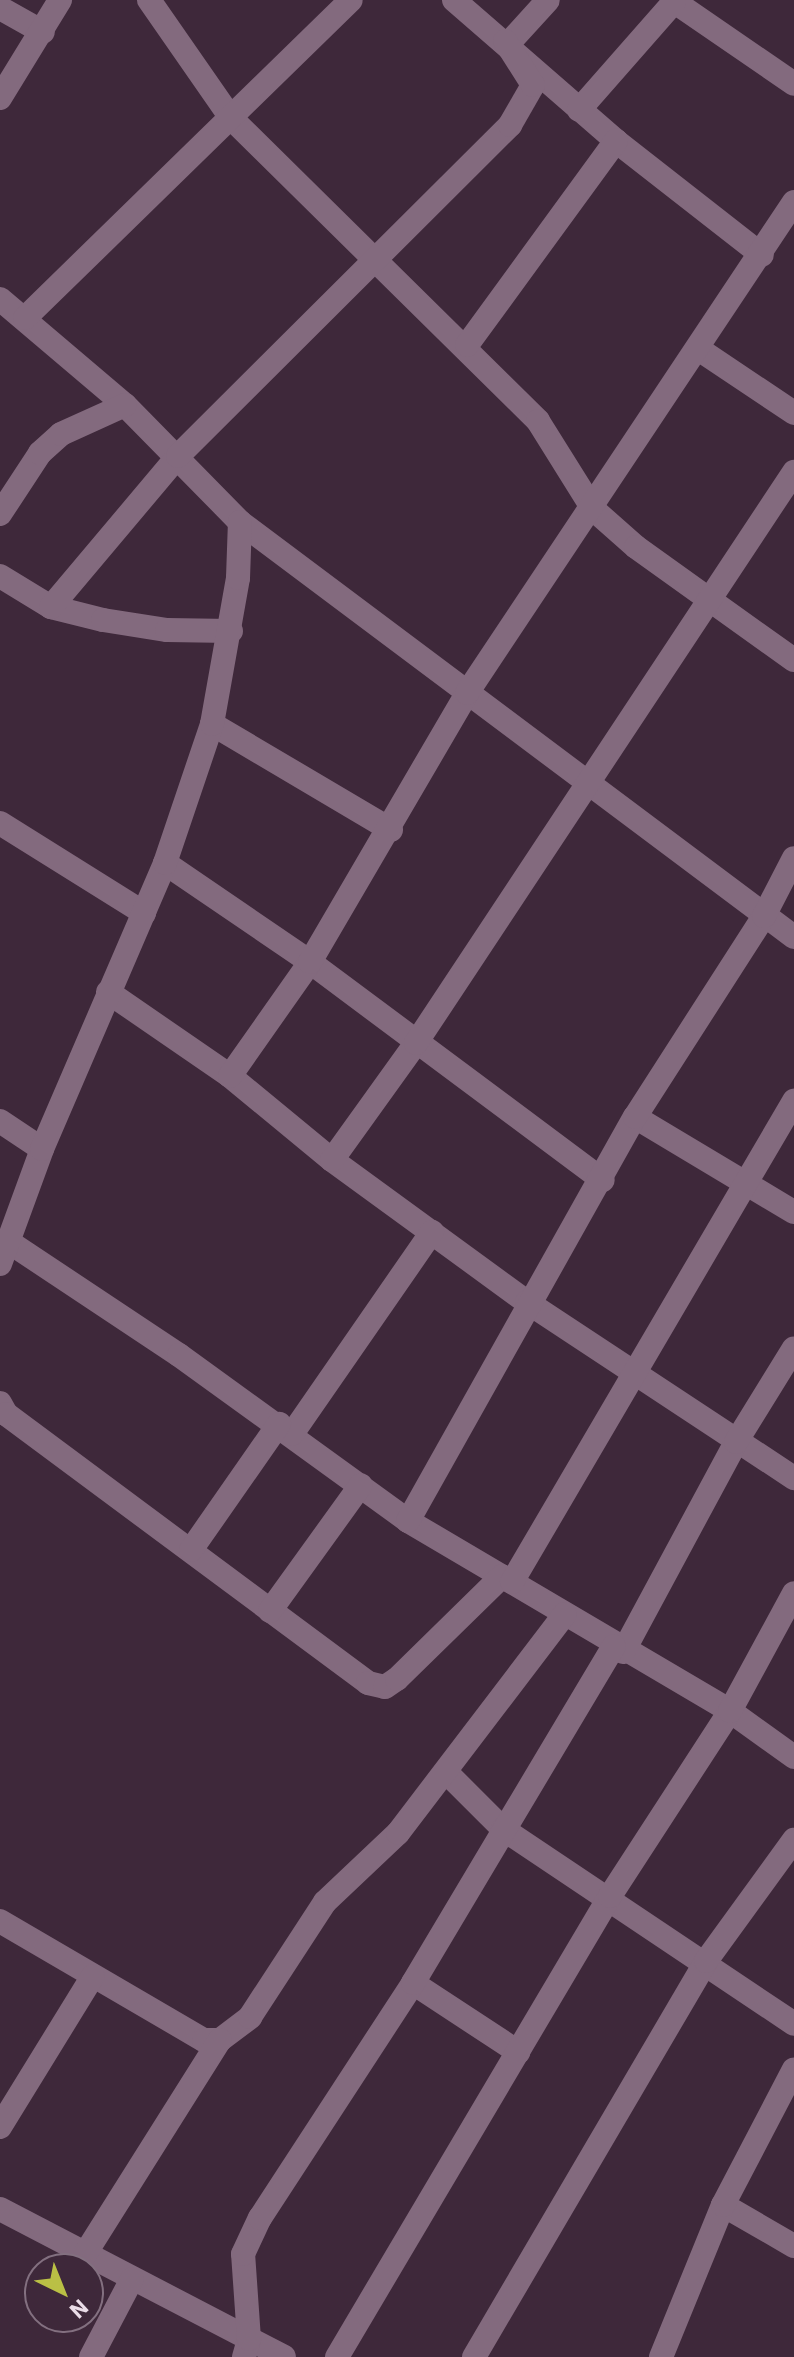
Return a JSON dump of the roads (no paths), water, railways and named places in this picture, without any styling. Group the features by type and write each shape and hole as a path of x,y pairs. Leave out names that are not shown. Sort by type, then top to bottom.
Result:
{"street":[{"path":"0,98 60,0"},
{"path":"149,0 231,118 373,259 467,345 538,421 593,509 636,547 794,660"},
{"path":"25,318 351,0"},
{"path":"454,0 506,42 616,141 762,255"},
{"path":"506,42 548,0"},
{"path":"579,110 673,1 794,84"},
{"path":"0,8 43,32"},
{"path":"51,607 178,456 510,125 533,85 506,42"},
{"path":"467,345 616,141"},
{"path":"230,1076 310,962 391,830 467,693 700,350 794,202"},
{"path":"0,299 125,405 240,522 794,937"},
{"path":"700,350 794,413"},
{"path":"0,514 40,453 61,434 125,405"},
{"path":"332,1160 416,1043 589,784 648,686 794,472"},
{"path":"240,522 231,631 212,724 165,863 42,1149 4,1253 286,1429 408,1521 618,1649 730,1711 794,1757"},
{"path":"0,576 51,607 167,630 231,631"},
{"path":"212,724 391,830"},
{"path":"0,823 144,913"},
{"path":"408,1521 527,1302 603,1180 635,1117 764,916 794,858"},
{"path":"165,863 310,962 603,1180"},
{"path":"108,992 230,1076 332,1160 527,1302 794,1478"},
{"path":"0,1403 6,1414 191,1550 352,1674 385,1687 507,1579 794,1101"},
{"path":"635,1117 794,1212"},
{"path":"0,1121 42,1149"},
{"path":"191,1550 286,1429 432,1232"},
{"path":"246,2348 243,2254 260,2218 413,1983 503,1829 618,1649 736,1442 794,1348"},
{"path":"270,1611 361,1485"},
{"path":"337,2357 610,1896 730,1711 794,1593"},
{"path":"86,2253 220,2040 250,2017 325,1902 398,1833 447,1773 565,1614"},
{"path":"447,1773 503,1829 610,1896 794,2024"},
{"path":"474,2357 706,1961 794,1840"},
{"path":"0,1921 204,2040 220,2040"},
{"path":"0,2127 93,1976"},
{"path":"413,1983 518,2052"},
{"path":"661,2357 723,2205 794,2069"},
{"path":"723,2205 794,2246"},
{"path":"0,2209 83,2253"},
{"path":"104,2264 246,2348 284,2357"},
{"path":"91,2357 132,2279"}]}
